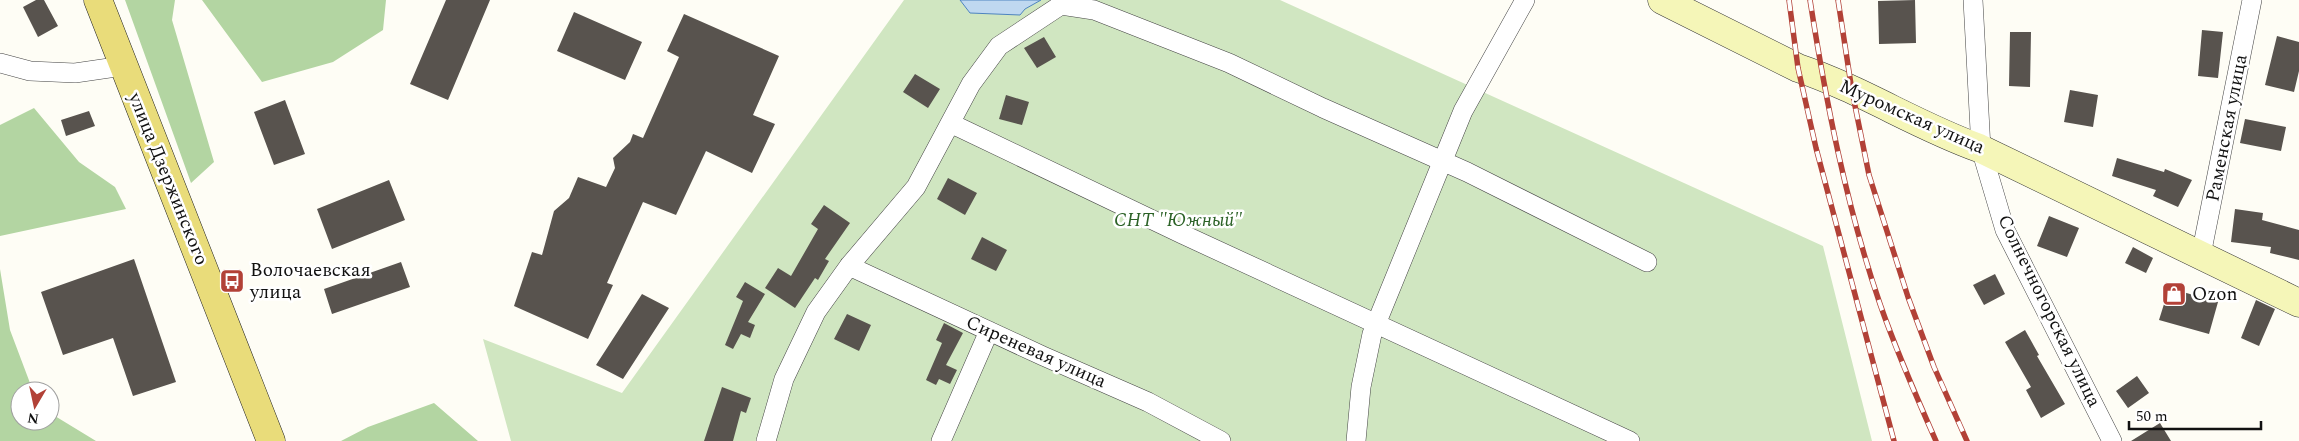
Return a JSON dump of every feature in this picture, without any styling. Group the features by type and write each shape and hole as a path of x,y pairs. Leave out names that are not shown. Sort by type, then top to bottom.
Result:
{"main road":[{"name":"улица Дзержинского","path":"98,0 271,441"},
{"name":"Муромская улица","path":"1662,0 1798,68 1822,76 1951,138 1981,148 2201,255"},
{"path":"2201,255 2299,303"}],"street":[{"path":"1356,441 1361,387 1372,334 1463,111 1525,0"},
{"name":"Солнечногорская улица","path":"1973,0 1981,148 2005,230 2112,441"},
{"name":"Раменская улица","path":"2201,255 2252,0"},
{"path":"766,441 784,378 812,320 849,266 916,187 972,84 999,46 1061,5 1078,6 1094,10 1229,63 1323,108 1442,160 1647,262"},
{"path":"0,63 30,71 75,73 123,66"},
{"path":"950,123 1376,324 1630,441"},
{"name":"Сиреневая улица","path":"849,266 1148,402 1221,441"},
{"path":"941,441 989,331"}],"green space":[{"path":"125,0 175,0 172,20 214,162 191,183"},
{"path":"202,0 386,0 383,30 333,62 262,82"},
{"name":"СНТ \"Южный\"","path":"904,0 1280,0 1823,246 1872,441 511,441 483,339 622,393"},
{"path":"34,108 79,162 115,187 126,209 0,236 0,125"},
{"path":"0,269 10,330 29,381 10,381 10,431 60,431 60,419 96,441 0,441"},
{"path":"434,403 478,441 341,441 368,427"}],"water":[{"path":"960,0 1041,0 1025,9 1020,15 970,13"}],"building":[{"path":"36,0 44,0 58,26 38,37 23,7"},
{"path":"446,0 490,0 448,100 410,84"},
{"path":"1915,0 1916,43 1879,44 1878,1"},
{"path":"574,12 642,42 625,80 557,51"},
{"path":"684,14 779,56 753,115 775,124 752,173 706,151 676,215 643,202 607,283 613,285 588,339 514,306 532,252 542,255 554,211 569,198 578,177 606,187 615,168 613,158 630,142 633,134 643,138 679,57 667,51"},
{"path":"2202,30 2223,32 2218,78 2198,76"},
{"path":"2010,32 2031,32 2030,87 2009,86"},
{"path":"2277,36 2299,42 2299,71 2294,92 2265,85"},
{"path":"1044,37 1056,57 1037,68 1024,48"},
{"path":"915,74 940,89 928,108 903,92"},
{"path":"2070,90 2098,95 2093,127 2064,122"},
{"path":"1006,95 1029,102 1022,125 999,119"},
{"path":"285,100 305,154 274,165 254,112"},
{"path":"89,111 95,126 66,136 61,120"},
{"path":"2245,119 2286,127 2281,151 2240,143"},
{"path":"2117,158 2164,172 2165,169 2192,180 2178,207 2153,196 2156,190 2112,176"},
{"path":"948,178 977,193 965,215 937,199"},
{"path":"389,180 405,220 332,249 317,209"},
{"path":"824,205 850,223 825,259 829,261 818,280 815,278 795,308 765,288 778,268 791,276 818,229 811,224"},
{"path":"2235,209 2263,213 2262,220 2299,230 2299,260 2270,253 2271,247 2231,242"},
{"path":"2049,216 2079,228 2067,257 2037,246"},
{"path":"982,237 1007,250 996,271 971,259"},
{"path":"2133,247 2153,258 2146,273 2125,263"},
{"path":"134,259 176,382 133,396 113,338 63,355 41,292"},
{"path":"401,262 410,287 332,314 324,289"},
{"path":"1995,274 2005,294 1984,305 1973,285"},
{"path":"745,282 765,294 748,322 755,325 750,338 741,334 733,349 725,345 743,301 736,297"},
{"path":"2169,288 2218,302 2209,334 2159,320"},
{"path":"642,294 669,308 623,379 596,365"},
{"path":"2256,300 2275,309 2259,346 2241,338"},
{"path":"847,314 871,325 859,351 834,339"},
{"path":"944,323 963,333 946,365 957,370 950,384 939,379 936,385 926,380 942,343 936,340"},
{"path":"2025,330 2039,355 2037,356 2065,404 2041,418 2026,390 2031,387 2005,342"},
{"path":"2137,376 2149,393 2128,408 2116,391"},
{"path":"722,387 751,398 746,413 741,411 733,441 704,441"},
{"path":"2160,423 2171,441 2131,441"}],"railway":[{"path":"1789,0 1798,68 1816,148 1894,441"},
{"path":"1810,0 1830,115 1857,229 1886,321 1906,373 1936,441"},
{"path":"1838,0 1852,91 1869,175 1908,297 1934,367 1967,441"}],"place":[{"name":"Волочаевская улица","path":"232,281"},
{"name":"Ozon","path":"2174,294"}]}
